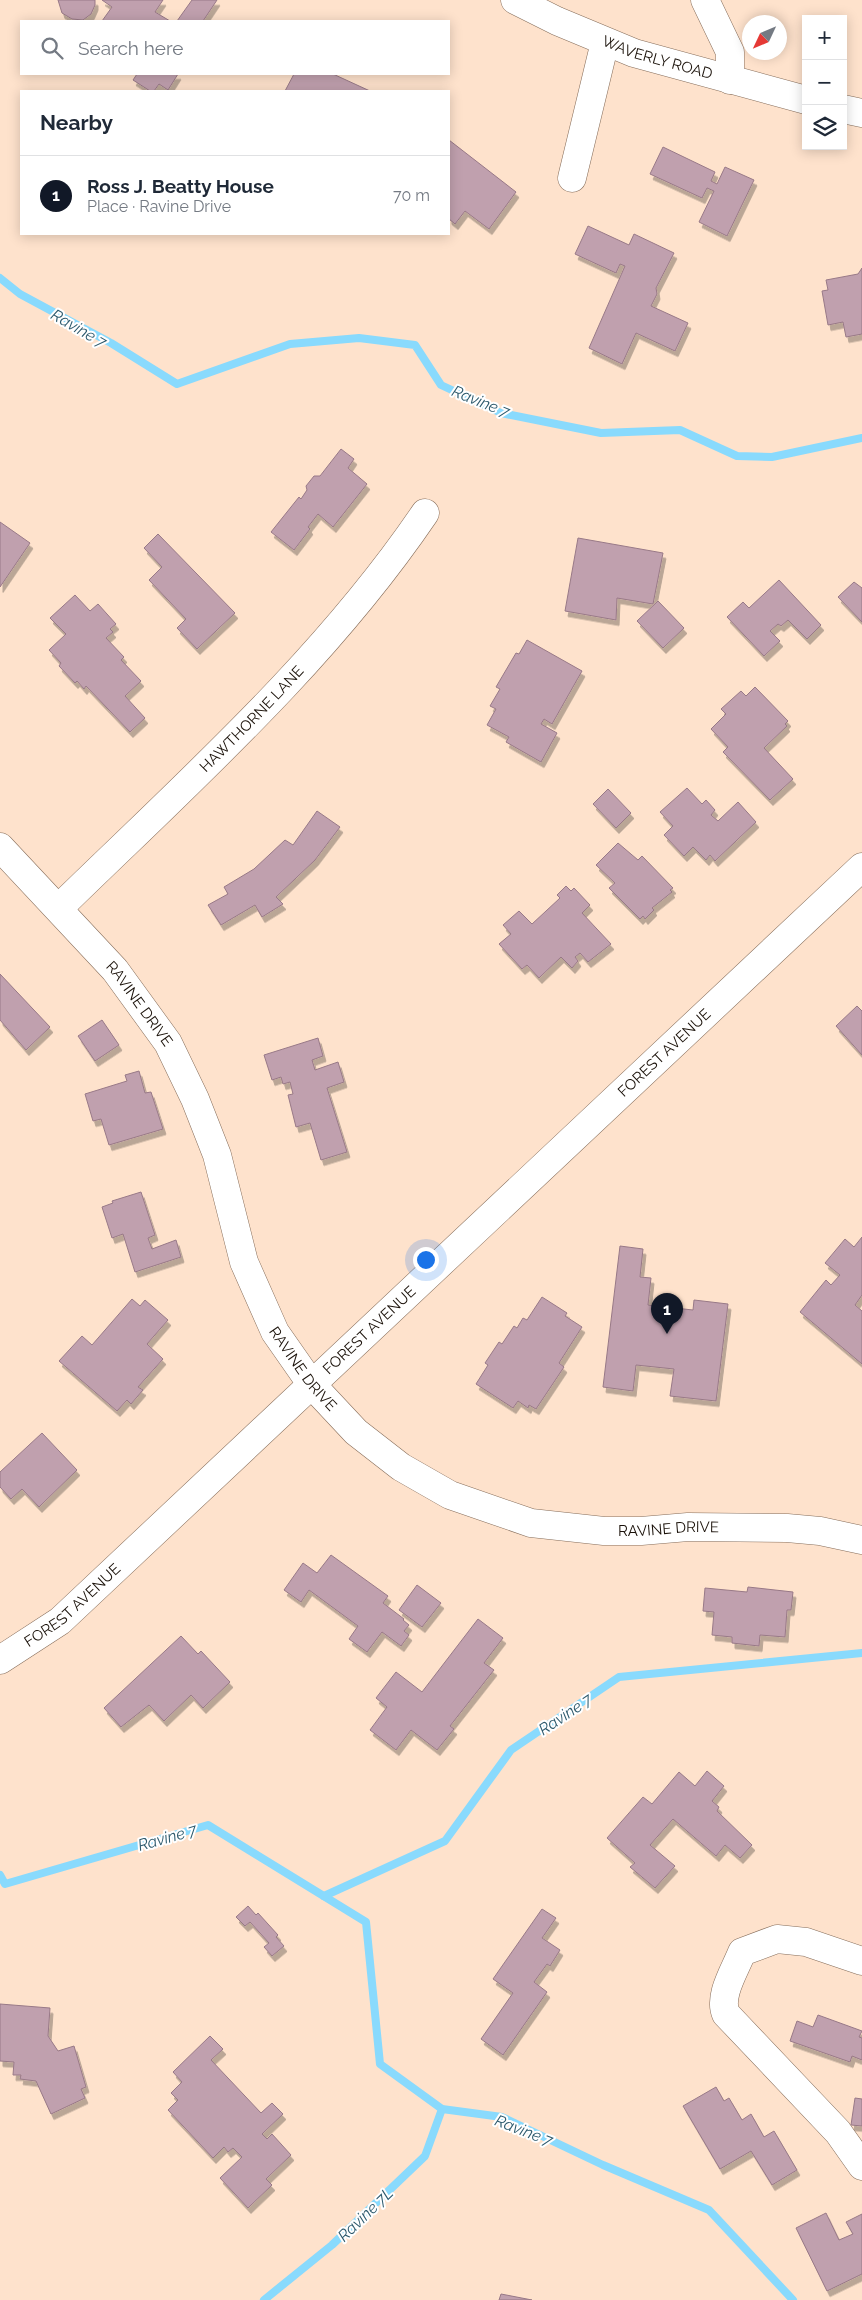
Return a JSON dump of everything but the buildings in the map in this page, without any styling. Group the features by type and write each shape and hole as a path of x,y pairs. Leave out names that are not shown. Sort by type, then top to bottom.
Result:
{"street":[{"name":"WAVERLY ROAD","path":"515,0 605,42 634,53 802,99"},
{"path":"705,0 730,52 730,80"},
{"path":"572,178 605,42"},
{"path":"847,110 862,113"},
{"name":"HAWTHORNE LANE","path":"59,908 254,717 320,647 405,543 425,513"},
{"name":"RAVINE DRIVE","path":"0,847 116,970 168,1042 195,1098 217,1155 244,1262 275,1332 312,1385 356,1432 401,1467 450,1495 531,1522 604,1531 641,1531 688,1527 787,1528 820,1531 862,1540"},
{"name":"FOREST AVENUE","path":"0,1660 60,1621 862,867"},
{"path":"862,1961 806,1942 777,1939 742,1952 724,1996 722,2006 726,2014 838,2132 862,2166"}],"waterway":[{"name":"Ravine 7","path":"0,278 20,294 111,343 177,384 290,344 359,338 415,345 441,385 501,413 601,433 680,430 737,456 772,457 862,438"},
{"name":"Ravine 7","path":"324,1896 445,1841 511,1750 619,1677 862,1653"},
{"name":"Ravine 7","path":"0,1875 5,1884 208,1825 366,1922 380,2064 442,2109 502,2117 603,2165 709,2210 793,2300"},
{"name":"Ravine 7L","path":"264,2300 332,2245 425,2156 442,2109"}],"place":[{"name":"Ross J. Beatty House","path":"667,1334"}]}
